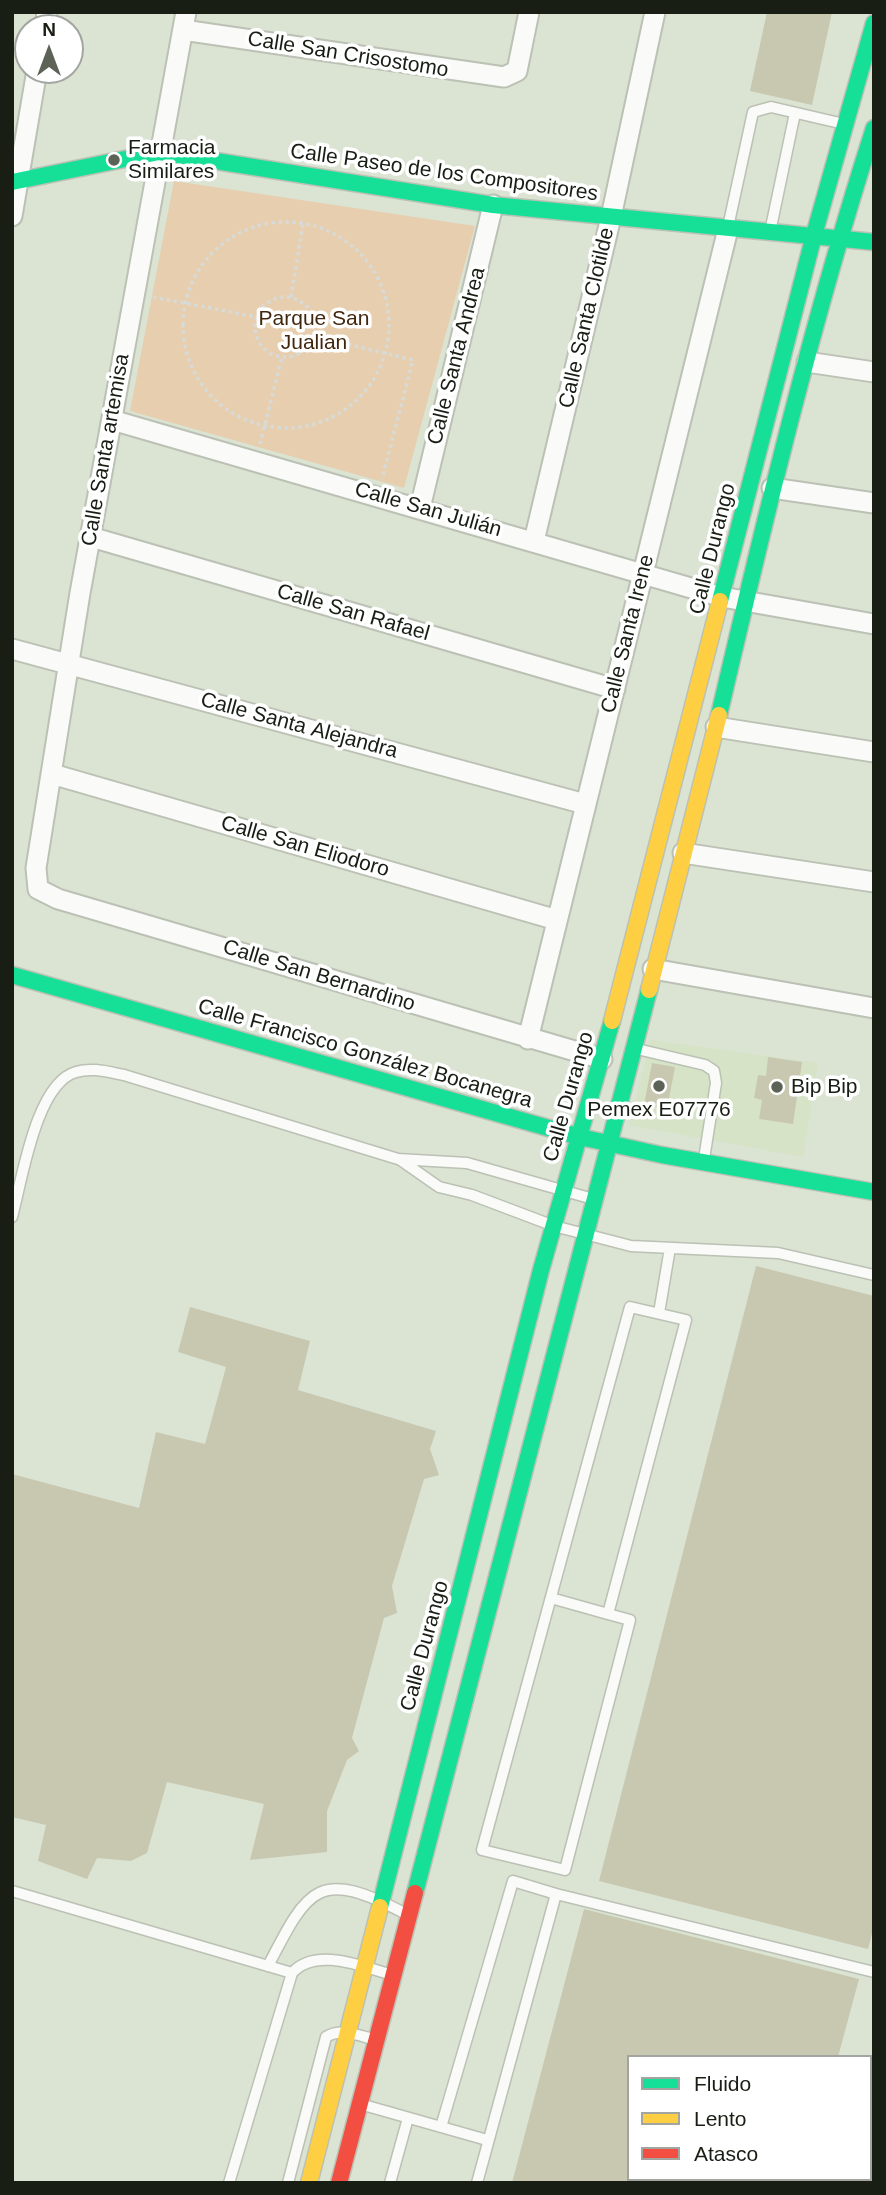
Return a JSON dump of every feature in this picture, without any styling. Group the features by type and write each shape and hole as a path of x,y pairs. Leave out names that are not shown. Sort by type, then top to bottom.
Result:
{"main road":[{"name":"Calle Durango","path":"309,2183 554,1226 602,1059 814,235 874,23"},
{"name":"Calle Durango","path":"339,2183 716,727 772,488 839,237 874,128"},
{"name":"Calle Paseo de los Compositores","path":"15,183 159,152 493,205 874,242"},
{"name":"Calle Francisco González Bocanegra","path":"12,975 580,1137 703,1163 874,1192"}],"street":[{"name":"Calle San Crisostomo","path":"185,21 492,77 512,75 520,64 529,12"},
{"name":"Calle Santa Clotilde","path":"534,541 611,217 655,12"},
{"name":"Calle Santa artemisa","path":"37,889 36,867 68,662 185,21"},
{"path":"12,216 15,183 34,84"},
{"name":"Calle Santa Andrea","path":"420,508 493,205"},
{"name":"Calle Santa Irene","path":"528,1039 728,229"},
{"path":"807,362 874,372"},
{"name":"Calle San Julián","path":"112,420 256,459 744,603 874,624"},
{"path":"772,488 874,503"},
{"name":"Calle San Rafael","path":"91,537 615,689"},
{"name":"Calle Santa Alejandra","path":"12,649 585,804"},
{"path":"716,727 874,752"},
{"name":"Calle San Eliodoro","path":"52,774 557,920"},
{"path":"683,853 874,882"},
{"name":"Calle San Bernardino","path":"37,889 58,899 602,1059"},
{"path":"653,969 874,1008"}],"lane":[{"path":"728,229 753,112 771,107 845,124"},
{"path":"770,232 795,113"},
{"path":"633,1049 705,1065 714,1071 716,1083 703,1163"},
{"path":"12,1217 47,1097 73,1072 92,1069 124,1075 398,1159 467,1163 594,1199"},
{"path":"398,1159 439,1187 472,1195 554,1226 631,1246 778,1253 874,1275"},
{"path":"659,1313 670,1248"},
{"path":"551,1598 608,1614 630,1620 565,1870 482,1850 630,1307 687,1320 608,1614"},
{"path":"441,2127 513,1881 874,1972"},
{"path":"268,1966 298,1909 319,1891 338,1889 380,1900 410,1916"},
{"path":"12,1891 292,1973"},
{"path":"477,2183 556,1894"},
{"path":"229,2183 292,1973 300,1964 313,1959 393,1975"},
{"path":"288,2183 326,2037 333,2033 347,2033 377,2040"},
{"path":"360,2104 487,2140"},
{"path":"390,2183 408,2118"}],"path":[{"path":"272,223 303,223 344,239 374,270 384,289 389,310 386,354 376,377 360,398 340,414 316,424 290,428 265,426 243,419 223,407 193,371 182,326 185,303 196,274 225,243 242,232 272,223"},
{"path":"290,298 303,223"},
{"path":"134,292 257,317"},
{"path":"290,298 308,307 315,326 314,336 302,352 282,357 273,354 260,342 255,325 267,303 290,298"},
{"path":"314,336 413,360 381,483"},
{"path":"256,459 282,357"}],"shaded area":[{"path":"651,1040 818,1063 803,1157 629,1125"}],"green space":[{"name":"Parque San Jualian","path":"174,181 475,226 404,488 130,411"}],"building":[{"path":"767,12 832,12 812,105 750,91"},
{"name":"Bip Bip","path":"768,1057 802,1062 793,1124 759,1119 762,1100 754,1098 758,1075 766,1076"},
{"name":"Pemex E07776","path":"652,1063 675,1067 667,1109 644,1105"},
{"path":"756,1266 874,1296 874,1926 868,1949 599,1881"},
{"path":"190,1307 310,1341 298,1390 436,1431 430,1449 439,1475 424,1479 392,1586 397,1613 384,1618 352,1738 359,1751 347,1760 327,1811 327,1852 250,1860 264,1804 167,1782 147,1853 131,1861 97,1858 87,1879 38,1861 46,1825 12,1817 12,1474 139,1508 156,1432 205,1444 226,1367 178,1352"},
{"path":"584,1909 859,1979 839,2055 627,2055 629,2183 512,2183"}],"traffic: fast":[{"path":"720,601 814,235 874,23"},
{"path":"719,715 810,347 874,128"},
{"path":"12,182 159,152 493,205 874,242"},
{"path":"12,975 580,1137 662,1155 874,1192"},
{"path":"415,1893 649,990"},
{"path":"380,1907 541,1270 612,1021"}],"traffic: slow":[{"path":"612,1021 720,601"},
{"path":"649,990 719,715"},
{"path":"309,2183 380,1907"}],"traffic: jam":[{"path":"339,2183 415,1893"}],"place":[{"name":"Farmacia Similares","path":"114,160"},
{"name":"Pemex E07776","path":"659,1086"},
{"name":"Bip Bip","path":"777,1087"}]}
